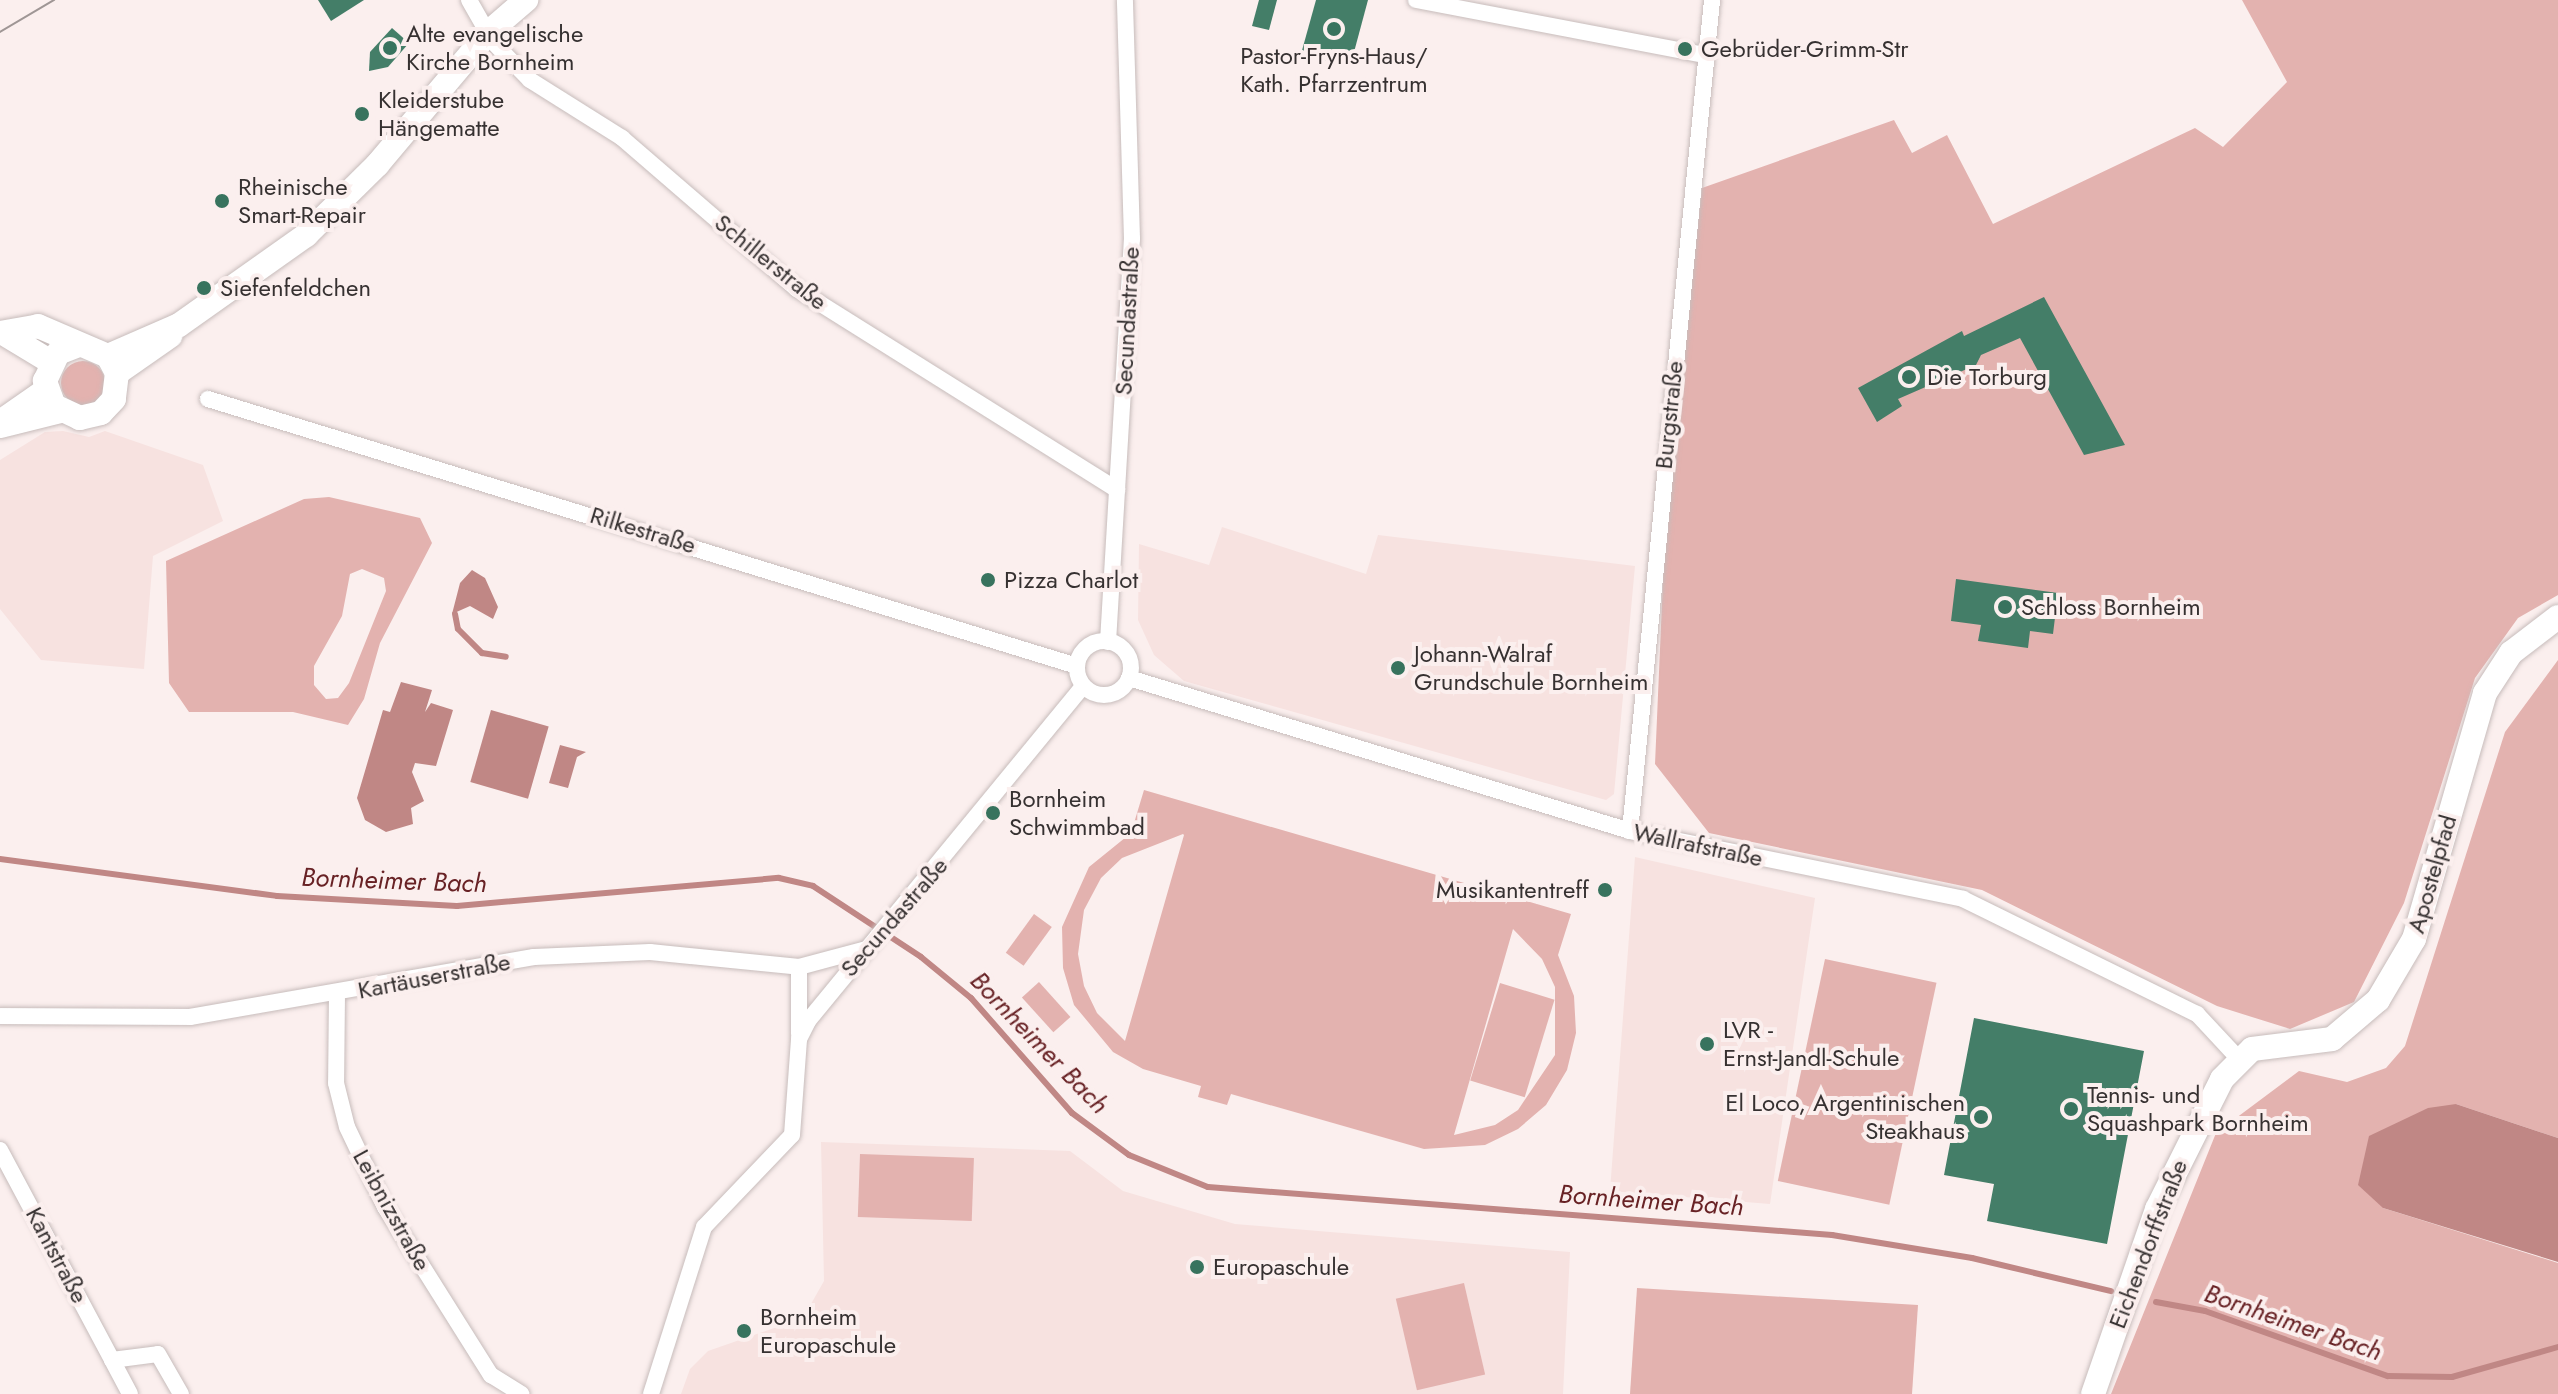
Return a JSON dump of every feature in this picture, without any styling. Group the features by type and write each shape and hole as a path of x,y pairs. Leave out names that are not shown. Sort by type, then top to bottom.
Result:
{"street":[{"name":"Schillerstraße","path":"469,0 530,80 622,138 797,289 1117,490"},
{"path":"1,333 38,326 112,364 144,360 179,325 306,235 377,165 490,31 526,0"},
{"name":"Secundastraße","path":"1108,642 1132,239 1125,0"},
{"path":"1416,0 1704,55"},
{"name":"Burgstraße","path":"1630,831 1704,55 1712,0"},
{"path":"1,333 51,362"},
{"path":"0,424 46,390 51,362 79,345"},
{"path":"0,424 60,411 80,418 101,413 114,399 112,364"},
{"path":"46,390 60,411"},
{"name":"Rilkestraße","path":"208,399 1077,666"},
{"name":"Apostelpfad","path":"2239,1059 2265,1045 2332,1039 2378,1000 2414,939 2491,680 2524,640 2558,617"},
{"path":"1108,642 1127,655 1129,678 1108,695 1083,686 1077,666 1084,650 1108,642"},
{"name":"Wallrafstraße","path":"1129,678 1630,831 1963,899 2197,1014 2239,1059"},
{"name":"Secundastraße","path":"799,1039 867,948 897,918 1083,686"},
{"name":"Kartäuserstraße","path":"0,1016 190,1017 337,994 534,957 650,952 799,967 867,948"},
{"name":"Secundastraße","path":"651,1394 704,1227 792,1135 799,1039 799,967"},
{"name":"Leibnizstraße","path":"337,994 336,1083 347,1127 385,1207 491,1375 521,1394"},
{"name":"Eichendorffstraße","path":"2093,1394 2157,1209 2222,1079 2239,1059"},
{"name":"Kantstraße","path":"0,1150 130,1394"},
{"path":"112,1360 158,1354 181,1394"}],"shaded area":[{"path":"2242,0 2558,0 2558,595 2518,618 2475,678 2404,903 2354,1002 2290,1029 2217,1006 1982,890 1709,833 1655,764 1666,510 1702,188 1894,120 1912,153 1947,135 1993,224 2195,128 2223,147 2287,82"},
{"path":"83,361 98,368 105,383 98,398 83,405 68,398 61,383 68,368"},
{"path":"63,431 89,437 105,431 203,465 223,521 153,556 144,669 41,660 0,609 0,460 45,432"},
{"path":"329,497 420,518 432,543 380,643 364,699 348,725 293,712 189,712 169,683 166,561 304,499","holes":["362,569 384,578 386,591 349,683 338,698 326,699 314,685 314,666 342,616 350,574"]},
{"name":"Johann-Walraf Grundschule Bornheim","path":"1222,527 1366,574 1378,535 1635,566 1614,794 1606,800 1184,681 1154,655 1138,620 1139,544 1209,565"},
{"path":"472,570 485,578 498,607 493,619 470,606 452,614 460,583"},
{"path":"2558,660 2558,1138 2456,1104 2383,1208 2558,1263 2558,1394 2111,1394 2216,1133 2299,1071 2347,1082 2386,1068 2405,1046 2505,732"},
{"path":"401,682 432,690 425,712 431,703 453,710 436,766 415,763 412,772 424,801 411,808 413,824 386,832 365,820 357,798 383,710 390,712"},
{"path":"491,710 549,727 528,799 470,782"},
{"path":"560,745 586,752 577,757 568,788 549,783"},
{"path":"1144,790 1571,914 1558,955 1574,996 1576,1033 1567,1070 1546,1105 1518,1129 1485,1145 1424,1149 1231,1094 1227,1105 1198,1097 1201,1086 1143,1069 1113,1052 1074,1005 1063,968 1062,927 1089,867 1131,833","holes":["1184,835 1125,1041 1097,1013 1084,986 1078,954 1084,910 1101,878 1122,858","1513,929 1542,959 1555,987 1555,1055 1518,1110 1495,1125 1454,1135"]},
{"name":"LVR - Ernst-Jandl-Schule","path":"1635,857 1815,898 1770,1204 1610,1191"},
{"path":"1034,914 1052,927 1024,966 1006,953"},
{"path":"1825,959 1937,983 1889,1205 1778,1181"},
{"path":"1039,982 1070,1017 1053,1032 1022,997"},
{"path":"1500,983 1555,1000 1525,1097 1470,1081"},
{"path":"2456,1104 2558,1138 2558,1262 2383,1208 2358,1185 2369,1136 2428,1108"},
{"name":"Europaschule","path":"821,1142 1070,1151 1123,1191 1235,1224 1570,1252 1563,1394 681,1394 690,1369 708,1351 803,1318 824,1281"},
{"path":"860,1154 974,1158 972,1221 858,1217"},
{"path":"1464,1283 1485,1375 1417,1390 1396,1299"},
{"path":"1637,1288 1918,1305 1912,1394 1630,1394"}],"building":[{"path":"318,0 364,0 331,21"},
{"name":"Pastor-Fryns-Haus/ Kath. Pfarrzentrum","path":"1259,0 1277,0 1269,30 1252,26"},
{"name":"Pastor-Fryns-Haus/ Kath. Pfarrzentrum","path":"1316,0 1368,0 1350,67 1301,54"},
{"name":"Alte evangelische Kirche Bornheim","path":"392,28 409,43 388,67 369,71 370,52"},
{"name":"Die Torburg","path":"2044,297 2125,445 2084,455 2020,338 1981,355 1976,365 1898,399 1902,406 1877,422 1858,388 1962,331 1964,336"},
{"name":"Schloss Bornheim","path":"1956,579 2058,593 2053,634 2030,631 2028,648 1978,641 1981,625 1951,621"},
{"name":"Tennis- und Squashpark Bornheim","path":"1974,1018 2144,1051 2107,1244 1987,1221 1994,1184 1944,1175"}],"waterway":[{"path":"455,614 458,629 482,653 506,657"},
{"name":"Bornheimer Bach","path":"0,859 277,896 457,906 779,878 813,886 921,957 971,998 1072,1113 1129,1155 1208,1187 1832,1235 1972,1258 2111,1291"},
{"name":"Bornheimer Bach","path":"2156,1302 2205,1311 2388,1376 2452,1377 2558,1347"}],"tram line":[{"path":"0,32 54,0"}],"place":[{"name":"Pastor-Fryns-Haus/ Kath. Pfarrzentrum","path":"1334,29"},
{"name":"Alte evangelische Kirche Bornheim","path":"390,48"},
{"name":"Gebrüder-Grimm-Str","path":"1685,49"},
{"name":"Kleiderstube Hängematte","path":"362,114"},
{"name":"Rheinische Smart-Repair","path":"222,201"},
{"name":"Siefenfeldchen","path":"204,288"},
{"name":"Die Torburg","path":"1909,377"},
{"name":"Pizza Charlot","path":"988,580"},
{"name":"Schloss Bornheim","path":"2005,607"},
{"name":"Johann-Walraf Grundschule Bornheim","path":"1398,668"},
{"name":"Bornheim Schwimmbad","path":"993,813"},
{"name":"Musikantentreff","path":"1605,890"},
{"name":"LVR - Ernst-Jandl-Schule","path":"1707,1044"},
{"name":"Tennis- und Squashpark Bornheim","path":"2071,1109"},
{"name":"El Loco, Argentinischen Steakhaus","path":"1981,1117"},
{"name":"Europaschule","path":"1197,1267"},
{"name":"Bornheim Europaschule","path":"744,1331"}]}
